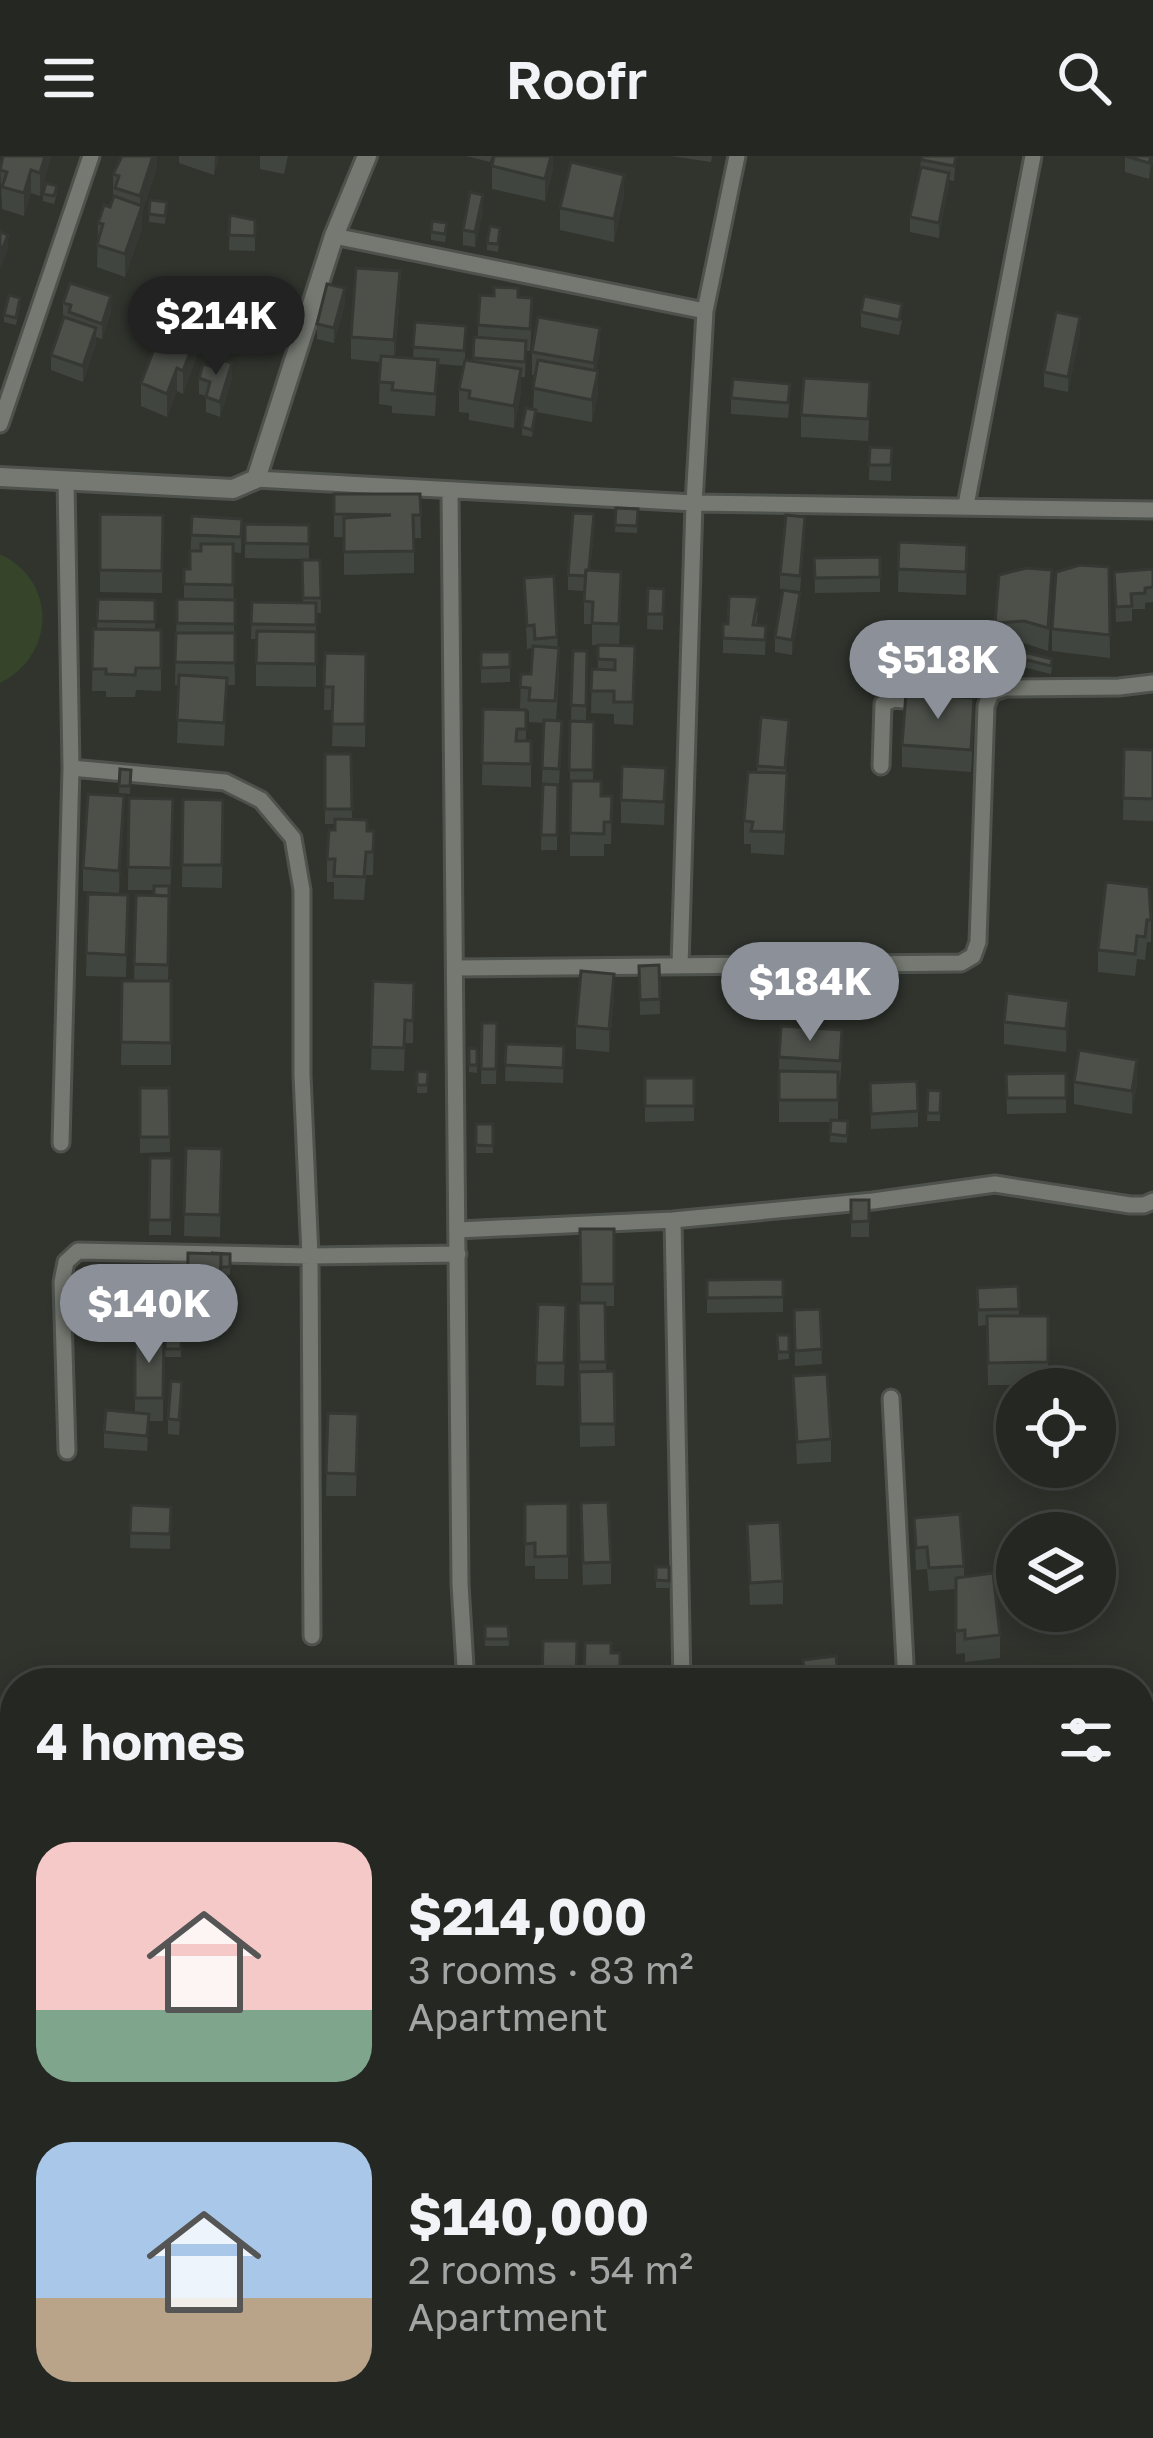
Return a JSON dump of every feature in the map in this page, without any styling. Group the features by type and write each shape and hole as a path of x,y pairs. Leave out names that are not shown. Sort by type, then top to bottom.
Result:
{"street":[{"path":"0,424 91,156"},
{"path":"256,479 334,236 367,156"},
{"path":"680,966 694,503 706,310 737,156"},
{"path":"966,505 1030,157"},
{"path":"334,236 706,310"},
{"path":"0,477 232,489 256,479 694,503 1153,510"},
{"path":"62,1143 70,767 66,480"},
{"path":"450,492 460,1584 465,1668"},
{"path":"456,968 961,963 973,956 978,942 986,706 991,693 1006,688 1119,688 1153,683"},
{"path":"881,766 886,700 940,703"},
{"path":"963,704 986,706"},
{"path":"70,767 225,782 261,800 292,838 302,890 312,1636"},
{"path":"458,1230 673,1220 995,1184 1130,1205 1153,1201"},
{"path":"673,1220 682,1668"},
{"path":"67,1451 62,1282 66,1262 78,1252 458,1254"},
{"path":"891,1398 905,1668"}],"green space":[{"path":"0,554 32,582 42,618 32,655 0,683"}],"building":[{"path":"3,156 45,156 40,173 31,170 24,193 2,187 7,172 0,170"},
{"path":"122,156 153,156 140,196 115,188 119,176 113,174"},
{"path":"494,156 551,156 545,179 492,166"},
{"path":"922,156 956,156 954,166 922,160"},
{"path":"1125,156 1151,156 1149,163"},
{"path":"571,162 624,175 614,219 560,208"},
{"path":"921,167 949,173 939,223 910,217"},
{"path":"46,183 57,186 54,196 43,194"},
{"path":"470,192 483,195 475,232 463,230"},
{"path":"114,196 142,206 125,254 97,245 104,205 110,207"},
{"path":"150,200 167,202 165,216 149,214"},
{"path":"230,215 255,220 255,236 229,235"},
{"path":"432,221 447,223 445,234 431,232"},
{"path":"490,226 500,228 498,244 487,243"},
{"path":"356,268 400,271 394,340 351,337"},
{"path":"70,283 111,296 102,324 69,312 71,305 63,303"},
{"path":"327,284 345,288 334,328 317,324"},
{"path":"494,287 518,288 518,297 532,298 530,329 478,325 480,295 494,296"},
{"path":"9,295 20,298 16,318 4,315"},
{"path":"214,295 232,300 228,316 244,321 239,337 205,327"},
{"path":"864,296 902,304 899,320 861,312"},
{"path":"254,308 272,313 265,334 248,329"},
{"path":"1056,312 1080,317 1068,377 1044,372"},
{"path":"64,317 96,328 83,366 51,355"},
{"path":"538,317 600,328 594,363 532,352"},
{"path":"415,322 466,326 464,351 413,347"},
{"path":"163,326 196,336 183,371 177,368 167,394 141,383"},
{"path":"474,337 526,341 525,362 473,358"},
{"path":"381,356 438,360 435,394 392,390 393,383 379,382"},
{"path":"213,357 232,363 220,402 206,397 210,382 199,378 203,364 210,366"},
{"path":"465,360 521,369 514,406 469,398 470,391 459,389"},
{"path":"538,360 598,371 592,400 533,388"},
{"path":"804,378 870,382 868,419 801,415"},
{"path":"733,379 790,384 788,403 731,398"},
{"path":"526,408 536,410 532,430 522,427"},
{"path":"870,447 892,448 891,465 869,465"},
{"path":"334,494 420,494 421,515 413,515 414,551 344,552 344,518 391,515 334,514"},
{"path":"616,508 638,509 637,526 615,525"},
{"path":"573,513 594,514 585,576 568,575"},
{"path":"100,514 163,515 162,571 100,570"},
{"path":"786,515 805,517 800,576 780,574"},
{"path":"192,516 242,519 241,537 191,535"},
{"path":"245,524 309,525 309,544 245,543"},
{"path":"899,542 967,545 966,572 898,569"},
{"path":"201,544 233,544 233,585 184,584 190,551 201,551"},
{"path":"880,557 880,577 815,578 814,558"},
{"path":"302,560 320,560 321,598 303,598"},
{"path":"1080,565 1109,567 1110,635 1052,629 1056,572"},
{"path":"1026,568 1052,570 1048,628 1024,621 995,623 999,575"},
{"path":"1153,569 1153,587 1131,594 1132,606 1116,607 1114,572"},
{"path":"586,570 621,572 619,624 592,623 593,602 584,601"},
{"path":"554,576 557,637 535,639 534,625 527,626 524,578"},
{"path":"648,588 664,589 663,614 647,614"},
{"path":"783,590 800,593 792,640 775,637"},
{"path":"729,596 758,597 753,625 766,626 765,640 723,638"},
{"path":"98,599 155,600 155,622 97,621"},
{"path":"177,599 235,600 235,624 177,623"},
{"path":"252,602 316,603 316,625 251,624"},
{"path":"93,629 161,630 161,668 136,668 135,675 92,669"},
{"path":"257,631 316,632 316,664 256,663"},
{"path":"176,633 235,633 235,663 175,662"},
{"path":"598,645 635,646 633,702 614,702 614,691 591,691 592,669 615,670 615,660 598,659"},
{"path":"533,646 559,648 555,701 529,700 530,688 520,687 521,674 531,674"},
{"path":"573,651 587,651 586,706 571,705"},
{"path":"1020,651 1052,659 1051,666 1019,658"},
{"path":"481,652 510,652 510,667 481,668"},
{"path":"325,653 366,654 365,724 332,724 333,687 324,687"},
{"path":"179,675 227,678 224,723 177,720"},
{"path":"906,693 974,698 971,750 902,745"},
{"path":"483,709 526,710 526,729 517,729 516,741 531,741 531,764 482,763"},
{"path":"761,717 789,720 785,768 757,766"},
{"path":"544,720 562,721 559,769 542,768"},
{"path":"570,721 594,722 593,770 569,770"},
{"path":"1124,749 1153,750 1153,799 1123,798"},
{"path":"325,754 351,754 352,809 325,809"},
{"path":"622,766 666,768 664,802 621,800"},
{"path":"120,769 131,770 130,786 119,786"},
{"path":"748,772 787,773 784,832 751,831 753,822 744,821"},
{"path":"571,781 601,781 601,796 612,796 611,822 604,822 604,834 570,833"},
{"path":"543,784 558,785 557,835 541,835"},
{"path":"88,794 124,796 119,871 83,868"},
{"path":"129,798 173,799 171,868 128,867"},
{"path":"183,799 223,800 222,865 182,865"},
{"path":"335,819 367,820 367,831 374,831 364,877 334,876 335,859 327,859 329,830 335,830"},
{"path":"1106,882 1149,887 1151,920 1147,920 1145,937 1137,936 1135,954 1098,950"},
{"path":"154,886 169,886 169,896 154,895"},
{"path":"88,894 128,895 126,955 86,953"},
{"path":"136,895 169,896 168,965 134,964"},
{"path":"659,965 660,999 640,1000 639,966"},
{"path":"581,971 614,974 609,1029 576,1026"},
{"path":"726,971 751,972 750,986 726,985"},
{"path":"122,981 171,981 171,1043 121,1042"},
{"path":"373,981 414,983 413,1021 405,1020 404,1048 371,1047"},
{"path":"1007,993 1069,1001 1066,1029 1004,1022"},
{"path":"482,1023 497,1023 496,1069 481,1069"},
{"path":"781,1026 842,1030 840,1061 779,1057"},
{"path":"506,1044 564,1046 563,1068 505,1065"},
{"path":"469,1048 477,1049 477,1065 469,1065"},
{"path":"1079,1050 1137,1060 1132,1091 1074,1082"},
{"path":"417,1071 428,1072 427,1085 417,1085"},
{"path":"779,1071 838,1072 838,1100 779,1100"},
{"path":"1066,1073 1066,1098 1007,1098 1006,1074"},
{"path":"645,1078 694,1078 694,1106 645,1106"},
{"path":"917,1081 918,1111 871,1114 870,1083"},
{"path":"140,1088 169,1088 170,1137 140,1137"},
{"path":"928,1090 941,1091 940,1113 927,1113"},
{"path":"831,1120 848,1121 847,1136 830,1134"},
{"path":"476,1124 493,1124 493,1146 476,1145"},
{"path":"186,1148 222,1149 220,1215 184,1214"},
{"path":"150,1158 172,1158 171,1220 149,1220"},
{"path":"851,1200 869,1200 869,1221 851,1222"},
{"path":"580,1229 614,1229 614,1284 581,1284"},
{"path":"188,1253 221,1254 219,1315 187,1314"},
{"path":"211,1253 230,1254 230,1267 221,1267 221,1254"},
{"path":"177,1275 184,1275 182,1305 175,1304"},
{"path":"783,1279 783,1297 707,1298 707,1280"},
{"path":"1018,1286 1019,1309 978,1310 977,1288"},
{"path":"578,1303 605,1303 606,1362 579,1362"},
{"path":"538,1304 566,1305 564,1363 536,1363"},
{"path":"820,1309 822,1349 795,1351 794,1310"},
{"path":"987,1316 1048,1316 1048,1362 988,1363"},
{"path":"135,1335 164,1335 163,1398 135,1398"},
{"path":"777,1335 789,1335 789,1352 778,1352"},
{"path":"165,1336 181,1337 181,1349 165,1349"},
{"path":"614,1371 615,1424 580,1424 579,1372"},
{"path":"827,1374 831,1439 797,1442 793,1376"},
{"path":"171,1381 182,1382 179,1420 168,1419"},
{"path":"106,1410 149,1414 147,1436 104,1432"},
{"path":"328,1413 358,1414 356,1474 326,1473"},
{"path":"608,1502 611,1562 583,1563 581,1503"},
{"path":"568,1503 568,1556 535,1557 535,1543 525,1544 525,1504"},
{"path":"131,1505 171,1507 170,1534 130,1533"},
{"path":"960,1514 964,1566 929,1568 927,1547 916,1548 914,1518"},
{"path":"780,1522 783,1581 750,1583 747,1524"},
{"path":"656,1567 669,1567 669,1581 656,1580"},
{"path":"993,1573 996,1632 1000,1635 965,1639 965,1630 956,1631 956,1578"},
{"path":"485,1626 508,1626 509,1639 485,1639"},
{"path":"543,1641 577,1641 576,1668 542,1668"},
{"path":"585,1643 611,1643 611,1653 620,1653 620,1668 584,1668"},
{"path":"836,1656 837,1668 804,1668 803,1660"}]}
